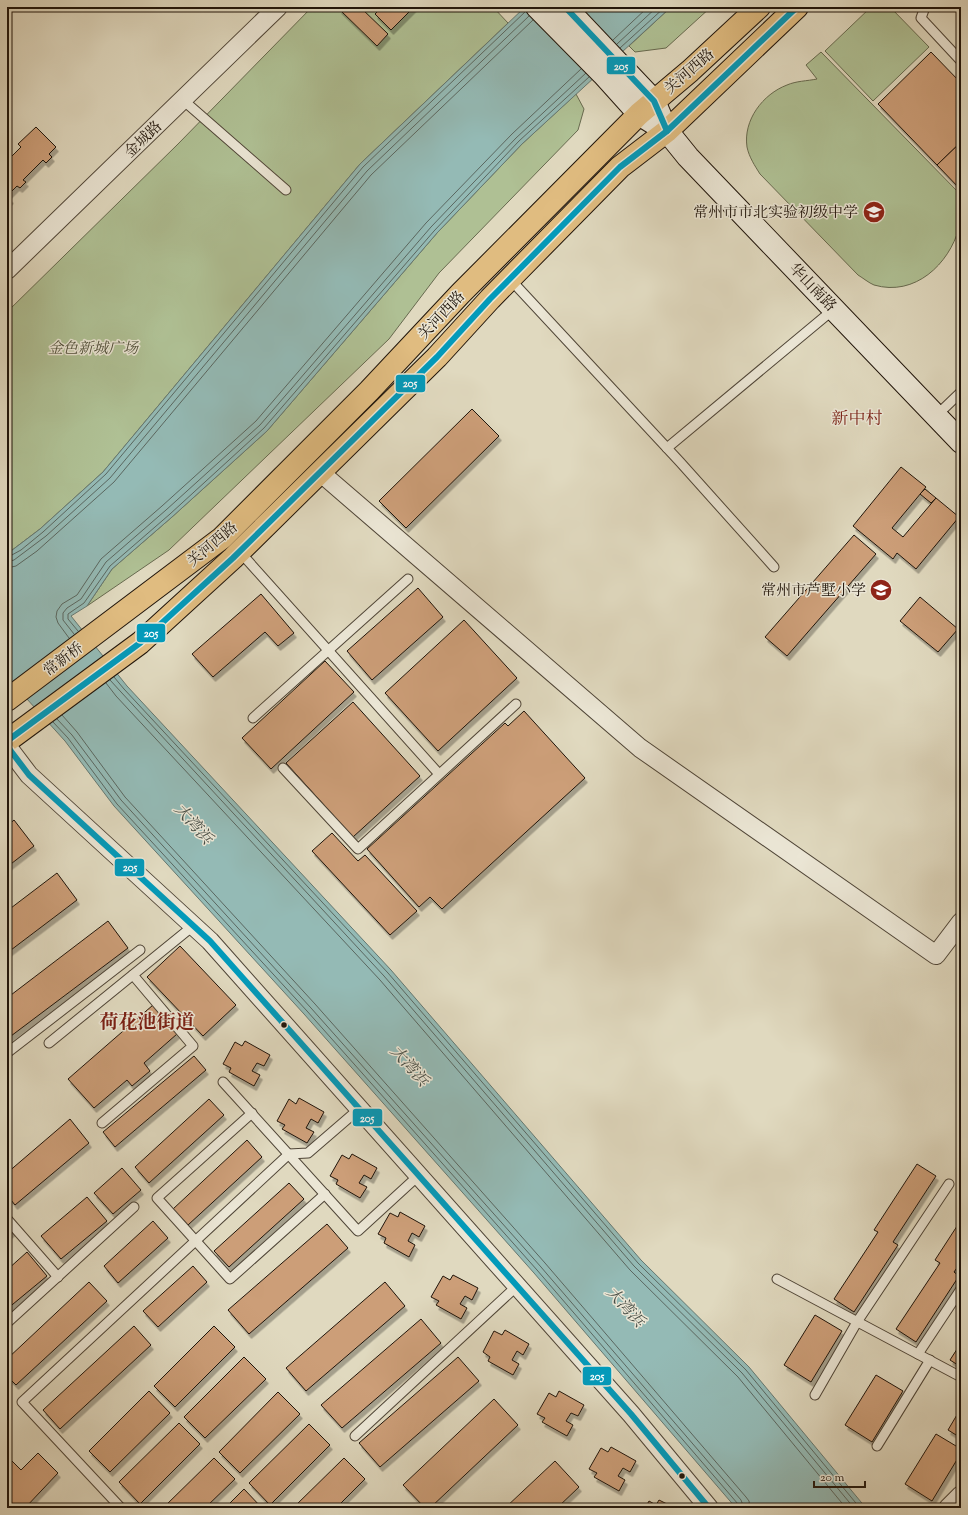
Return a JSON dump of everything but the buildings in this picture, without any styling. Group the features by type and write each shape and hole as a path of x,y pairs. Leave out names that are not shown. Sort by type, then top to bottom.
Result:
{"main road":[{"name":"关河西路","path":"118,617 222,538 370,391 460,294 646,108 690,71 759,7"},
{"name":"关河西路","path":"10,741 140,642 240,552 438,358 510,279 620,167 667,131 797,7"},
{"name":"常新桥","path":"7,700 118,617"}],"street":[{"name":"金城路","path":"7,270 278,7"},
{"path":"537,7 609,68"},
{"path":"565,7 609,68"},
{"name":"华山南路","path":"609,68 667,131 688,157 961,442"},
{"path":"321,473 640,748 936,955 961,922"},
{"path":"10,741 29,776 210,941 631,1414 709,1508"},
{"path":"948,1508 961,1495"}],"lane":[{"path":"925,7 921,18 961,61"},
{"path":"183,100 286,190"},
{"path":"510,279 667,448 774,567"},
{"path":"667,448 834,310"},
{"path":"936,416 961,392"},
{"path":"240,552 439,774"},
{"path":"253,718 408,579"},
{"path":"283,768 358,849 516,704"},
{"path":"49,1043 194,926"},
{"path":"7,1054 140,950"},
{"path":"102,1123 193,1046 133,975"},
{"path":"223,1082 358,1231 418,1176"},
{"path":"121,1508 22,1402 289,1154 308,1153 359,1109"},
{"path":"252,1113 157,1198 230,1279 325,1194"},
{"path":"815,1395 858,1322 949,1184"},
{"path":"7,1323 134,1207"},
{"path":"7,1219 58,1277"},
{"path":"778,1279 961,1377"},
{"path":"355,1436 517,1286"},
{"path":"918,1354 961,1289"},
{"path":"878,1446 930,1360"}],"green space":[{"name":"金色新城广场","path":"312,7 493,7 508,23 360,164 103,472 40,529 7,554 7,312 178,144"},
{"path":"671,7 711,7 666,48 635,52 629,46"},
{"path":"871,7 890,7 929,47 873,101 825,51"},
{"path":"821,52 961,195 961,229 959,228 947,254 939,265 916,282 903,286 889,287 874,285 858,275 760,174 749,154 747,147 748,127 756,109 763,101 778,89 794,83 817,79 806,65"},
{"path":"576,94 584,109 578,130 439,273 389,339 169,550 87,606 112,569 267,431 437,233 522,144"}],"water":[{"name":"大湾浜","path":"525,7 671,7 522,144 437,233 267,431 112,569 87,606 71,616 127,686 391,970 641,1260 749,1367 866,1508 736,1508 534,1273 304,1014 114,806 65,741 7,677 7,554 40,529 103,472 360,164"}],"transit line":[{"name":"205","path":"565,7 654,101 667,131"},
{"name":"205","path":"7,741 140,643 233,558 437,357 490,299 620,167 667,131 797,7"},
{"name":"205","path":"7,746 29,775 210,941 631,1414 709,1508"}],"place":[{"name":"常州市市北实验初级中学","path":"874,212"},
{"name":"常州市芦墅小学","path":"881,590"}],"district":[{"name":"新中村","path":"857,418"},
{"name":"荷花池街道","path":"147,1021"}]}
